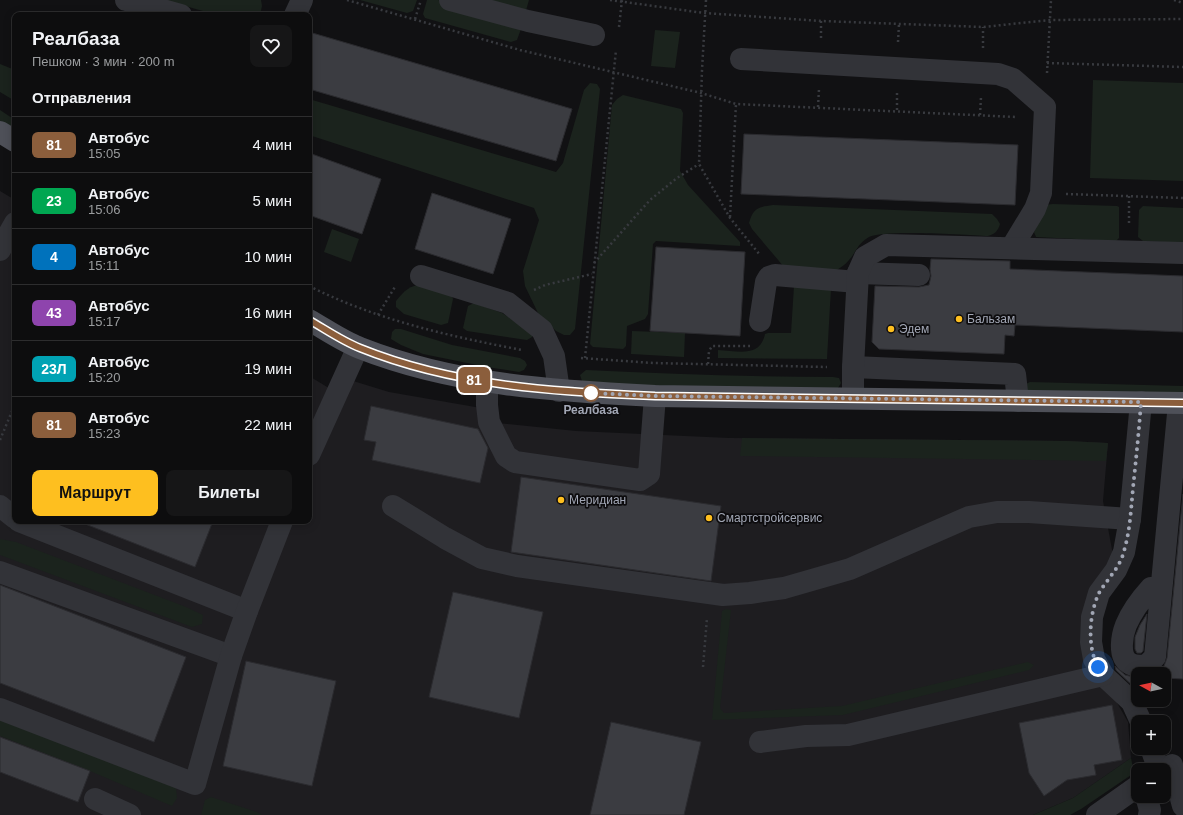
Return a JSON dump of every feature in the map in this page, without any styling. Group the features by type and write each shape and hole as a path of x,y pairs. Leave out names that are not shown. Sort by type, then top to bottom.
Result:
{"main road":[{"path":"0,132 12,140"},
{"path":"312,322 358,347 421,368 487,383 559,391 655,396 1181,403"}],"street":[{"path":"126,0 170,12"},
{"path":"296,12 302,0"},
{"path":"450,0 528,21 594,35"},
{"path":"741,59 998,74 1013,79 1044,113 1042,193 1035,209 1012,248"},
{"path":"0,250 12,228"},
{"path":"853,398 853,368 858,277 865,257 886,245 1183,253"},
{"path":"760,321 766,282 769,276 858,277 919,274"},
{"path":"421,276 508,303 542,330 554,356 559,391"},
{"path":"312,448 358,347"},
{"path":"853,368 1015,374 1018,401"},
{"path":"487,383 487,405 490,422 506,456 510,459 515,462 640,480 649,474 655,396"},
{"path":"1138,715 1132,702 1102,675 1094,659 1091,642 1092,617 1099,593 1116,570 1124,552 1130,519 1141,402"},
{"path":"1151,588 1133,612 1126,626 1122,642 1123,654 1128,663 1137,666 1147,665 1155,657 1176,504 1181,403"},
{"path":"0,506 12,516"},
{"path":"393,506 445,538 482,558 517,566 723,595 784,588 850,569 969,517 997,512 1029,512 1130,519"},
{"path":"27,524 247,611"},
{"path":"0,709 195,784 232,656 247,611 281,524"},
{"path":"0,572 232,656"},
{"path":"760,742 806,736 848,736 1102,675"},
{"path":"1158,755 1166,763"},
{"path":"1171,772 1183,806"},
{"path":"1097,815 1131,791"},
{"path":"95,799 130,815"},
{"path":"1148,803 1150,810 1149,815"}],"path":[{"path":"347,0 520,50 701,93 736,104 1044,113 1051,0"},
{"path":"415,19 421,0"},
{"path":"610,0 704,13 821,21 983,27 1050,20 1183,19"},
{"path":"706,0 704,13 699,164 730,218 757,251"},
{"path":"1174,0 1183,3"},
{"path":"618,33 622,1"},
{"path":"585,358 592,274 616,46"},
{"path":"1047,62 1183,67"},
{"path":"730,218 736,104"},
{"path":"593,264 650,200 677,178 699,164"},
{"path":"1042,193 1183,198"},
{"path":"512,307 518,299 545,285 592,274"},
{"path":"378,315 399,280 410,275 421,276"},
{"path":"312,287 378,315 426,330 554,356 653,363 853,368"},
{"path":"708,364 709,351 712,346 756,346 759,339 760,321"},
{"path":"0,440 12,411"},
{"path":"703,667 707,621"}],"shaded area":[{"path":"164,0 261,0 262,6 261,12 206,12"},
{"path":"360,0 417,0 413,11 407,13"},
{"path":"427,0 438,0 518,22 522,26 517,40 511,42 425,18 423,14"},
{"path":"463,0 529,0 525,14"},
{"path":"655,30 680,32 675,68 651,66"},
{"path":"0,64 12,69 12,99 0,92"},
{"path":"1093,80 1183,83 1183,181 1090,178"},
{"path":"590,83 597,84 600,89 575,329 570,335 564,335 556,331 538,313 525,286 523,271 539,220 534,208 312,136 312,100 556,172 563,163 584,90"},
{"path":"623,95 681,109 683,113 680,171 688,185 740,242 740,246 656,241 653,244 648,314 645,319 627,326 626,346 623,349 593,347 590,344 612,105"},
{"path":"0,110 12,118 12,129 0,121"},
{"path":"0,191 12,198 12,524 312,524 312,378 337,393 350,380 389,392 481,408 497,423 576,431 729,438 1067,441 1108,443 1103,501 1113,555 1092,617 1116,701 1128,722 1131,758 1073,798 1033,815 0,815"},
{"path":"1053,204 1119,207 1119,238 1116,241 1036,237 1034,232 1045,205"},
{"path":"773,205 992,214 1000,224 996,232 988,236 891,233 869,237 862,242 847,262 835,271 784,267 752,229 749,223 754,211"},
{"path":"1143,206 1183,208 1183,243 1143,241 1138,237 1139,210"},
{"path":"332,229 359,239 351,262 324,252"},
{"path":"423,284 451,293 453,299 448,323 441,325 404,314 396,307 396,301 405,291 411,287"},
{"path":"794,286 831,288 827,359 718,358 718,350 740,352 753,350 762,342 765,334 791,333"},
{"path":"474,303 502,313 532,333 532,337 527,340 467,331 463,328 468,306"},
{"path":"395,329 401,329 452,345 520,358 525,361 527,365 524,370 519,372 423,354 391,339 392,332"},
{"path":"632,331 685,333 684,357 631,354"},
{"path":"586,370 710,375 833,377 839,378 841,383 838,388 659,388 582,381 580,375"},
{"path":"1030,382 1183,386 1183,397 1026,391 1026,384"},
{"path":"742,438 1067,441 1108,443 1106,461 740,456"},
{"path":"0,539 16,542 186,607 203,615 202,624 192,627 0,555"},
{"path":"726,609 731,610 720,708 724,713 842,706 1028,662 1034,665 1029,670 843,715 712,720 722,611"},
{"path":"0,720 176,788 177,798 172,806 90,771 0,736"},
{"path":"1131,758 1131,775 1081,809 1070,815 1033,815 1073,798"},
{"path":"211,797 262,815 201,815 205,800"}],"building":[{"path":"312,33 572,109 556,161 312,90"},
{"path":"744,134 1018,145 1015,205 741,194"},
{"path":"312,154 381,179 362,234 312,216"},
{"path":"432,193 511,219 493,274 415,249"},
{"path":"656,247 745,252 740,336 650,331"},
{"path":"931,259 1010,261 1010,269 1183,276 1183,332 1015,325 1014,336 1005,335 1004,354 879,349 872,342 875,286 919,287 929,285 931,276"},
{"path":"371,406 478,429 488,448 480,483 372,460 376,442 364,440"},
{"path":"521,477 721,506 711,581 511,552"},
{"path":"1183,494 1183,679 1171,678 1171,667 1163,667 1167,658"},
{"path":"85,524 212,524 195,567"},
{"path":"0,585 186,657 154,742 0,683"},
{"path":"453,592 543,612 519,718 429,697"},
{"path":"1147,614 1143,651 1141,653 1137,653 1135,649 1135,637"},
{"path":"246,661 336,681 312,786 223,766"},
{"path":"1115,666 1125,675 1131,676 1131,684 1116,670"},
{"path":"1112,705 1122,760 1094,765 1096,775 1067,780 1044,796 1029,773 1019,723"},
{"path":"611,722 701,742 684,815 590,815"},
{"path":"0,737 90,771 78,802 0,772"}],"bus line":[{"name":"81","path":"312,322 358,347 421,368 487,383 583,393 655,396 1183,403"}],"place":[{"name":"Бальзам","path":"959,319"},
{"name":"Эдем","path":"891,329"},
{"name":"Реалбаза","path":"591,393"},
{"name":"Меридиан","path":"561,500"},
{"name":"Смартстройсервис","path":"709,518"}],"route":[{"path":"591,393 655,396 1141,402 1130,519 1124,552 1116,570 1099,593 1092,617 1091,642 1094,659 1098,667"}]}
